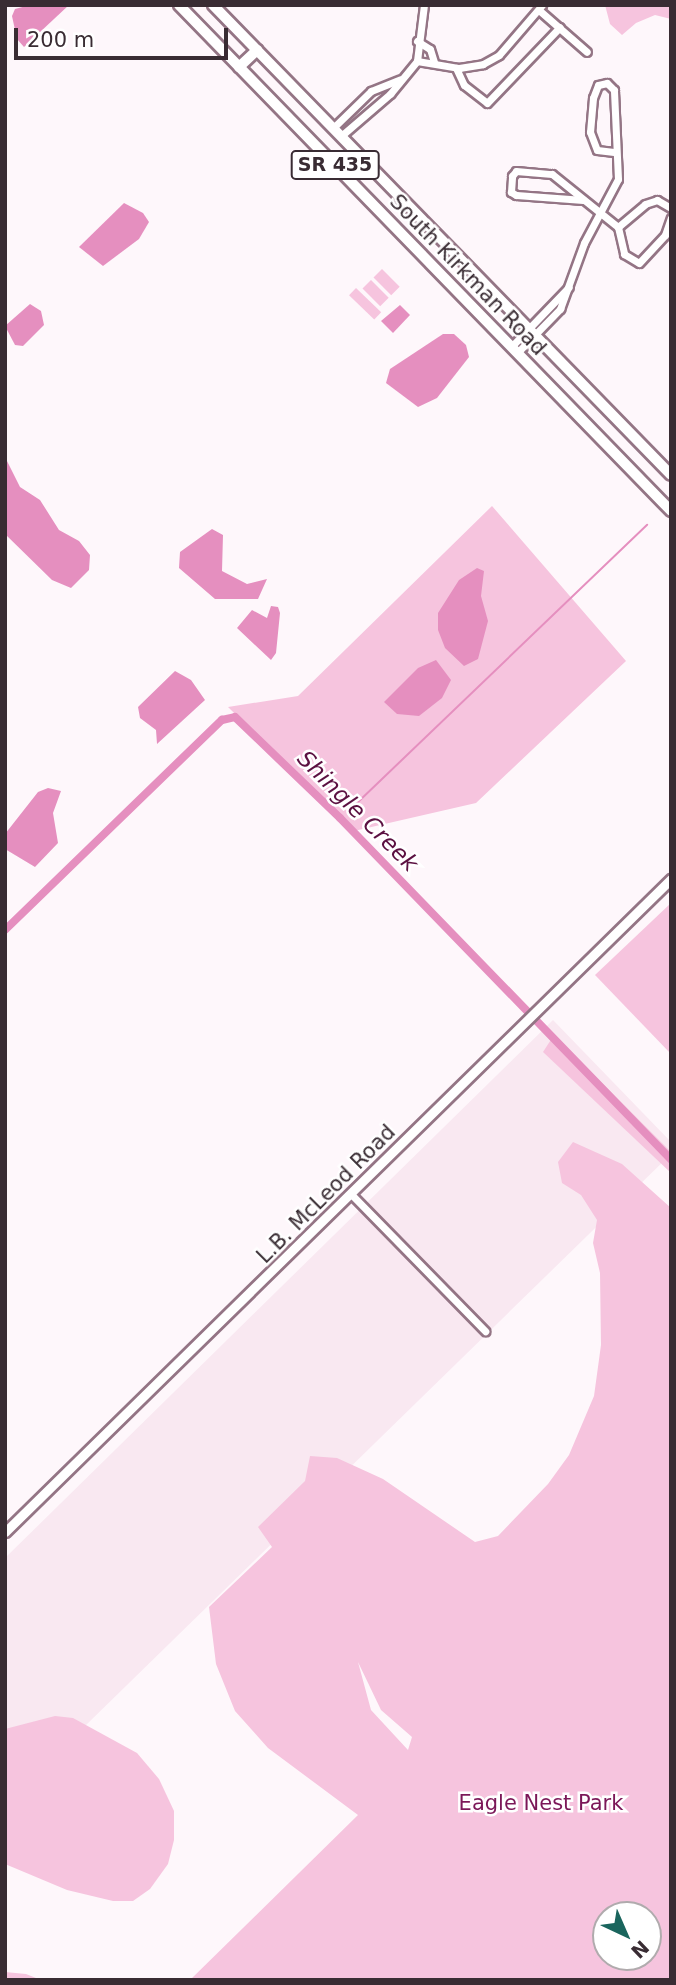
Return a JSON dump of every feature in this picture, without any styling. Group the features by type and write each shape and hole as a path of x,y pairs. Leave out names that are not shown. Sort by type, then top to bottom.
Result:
{"main road":[{"name":"South Kirkman Road","path":"179,5 671,511"},
{"name":"South Kirkman Road","path":"213,5 671,475"},
{"path":"239,67 257,50"}],"street":[{"path":"337,132 390,94 417,61 417,41 424,5"},
{"path":"417,61 470,68 499,55 541,8 587,52"},
{"path":"456,68 464,85 487,103 560,27"},
{"path":"417,41 430,49 435,62"},
{"path":"337,132 371,92 401,79"},
{"path":"514,350 531,331 560,309 584,243 618,179 614,152 614,90 607,83 598,85 593,98 590,132 597,150 614,152"},
{"path":"583,200 516,195 512,176 516,171 552,174 618,227"},
{"path":"618,227 657,200 671,208"},
{"path":"618,227 619,244 634,263 643,261 668,237 671,218"},
{"name":"L.B. McLeod Road","path":"5,1532 671,880"},
{"path":"351,1194 485,1331"}],"shaded area":[{"path":"30,5 69,5 24,47 17,39 12,16 15,9"},
{"path":"124,203 143,213 149,222 139,239 103,266 79,247"},
{"path":"30,304 41,311 44,325 23,346 15,345 5,326"},
{"path":"400,305 410,315 393,333 381,321"},
{"path":"443,334 454,334 466,345 469,357 437,398 418,407 386,383 390,369"},
{"path":"5,457 20,487 40,500 59,530 79,541 90,555 89,570 71,588 52,580 5,534"},
{"path":"212,529 223,535 222,571 247,584 267,579 258,599 215,599 179,568 180,552"},
{"path":"477,568 484,571 481,596 488,621 478,659 464,666 445,648 438,630 438,613 459,580"},
{"path":"271,606 278,607 280,613 276,653 271,660 237,628 252,610 267,618"},
{"path":"436,660 451,680 442,698 419,716 397,714 384,702 418,668"},
{"path":"175,671 191,680 205,700 157,744 156,730 140,718 138,707"},
{"path":"48,788 61,791 53,813 58,843 35,867 5,849 5,834 38,792"},
{"path":"553,1020 671,1142 671,1154 41,1769 5,1813 5,1558"}],"green space":[{"path":"605,5 671,5 671,19 655,15 636,23 622,35 610,24"},
{"path":"382,269 400,287 391,295 374,277"},
{"path":"371,280 389,298 380,306 363,288"},
{"path":"356,288 381,312 374,320 349,295"},
{"path":"492,506 626,661 476,803 354,831 228,707 298,696"},
{"path":"671,903 671,1054 595,975"},
{"path":"554,1035 671,1152 671,1173 543,1052"},
{"name":"Eagle Nest Park","path":"573,1142 622,1164 671,1208 671,1980 190,1980 358,1815 268,1748 235,1711 216,1664 209,1607 272,1547 258,1527 305,1481 310,1456 337,1458 383,1479 475,1542 498,1536 548,1484 569,1455 594,1396 601,1345 600,1273 593,1243 597,1220 581,1195 562,1183 558,1162","holes":["358,1662 381,1710 412,1737 408,1750 371,1710"]},
{"path":"55,1716 73,1718 137,1753 159,1779 174,1811 174,1840 168,1864 150,1889 133,1901 113,1901 67,1890 5,1864 5,1729"},
{"path":"5,1972 26,1974 41,1980 5,1980"}],"waterway":[{"path":"357,803 647,525"},
{"name":"Shingle Creek","path":"5,930 222,720 235,717 340,818 671,1160"}]}
